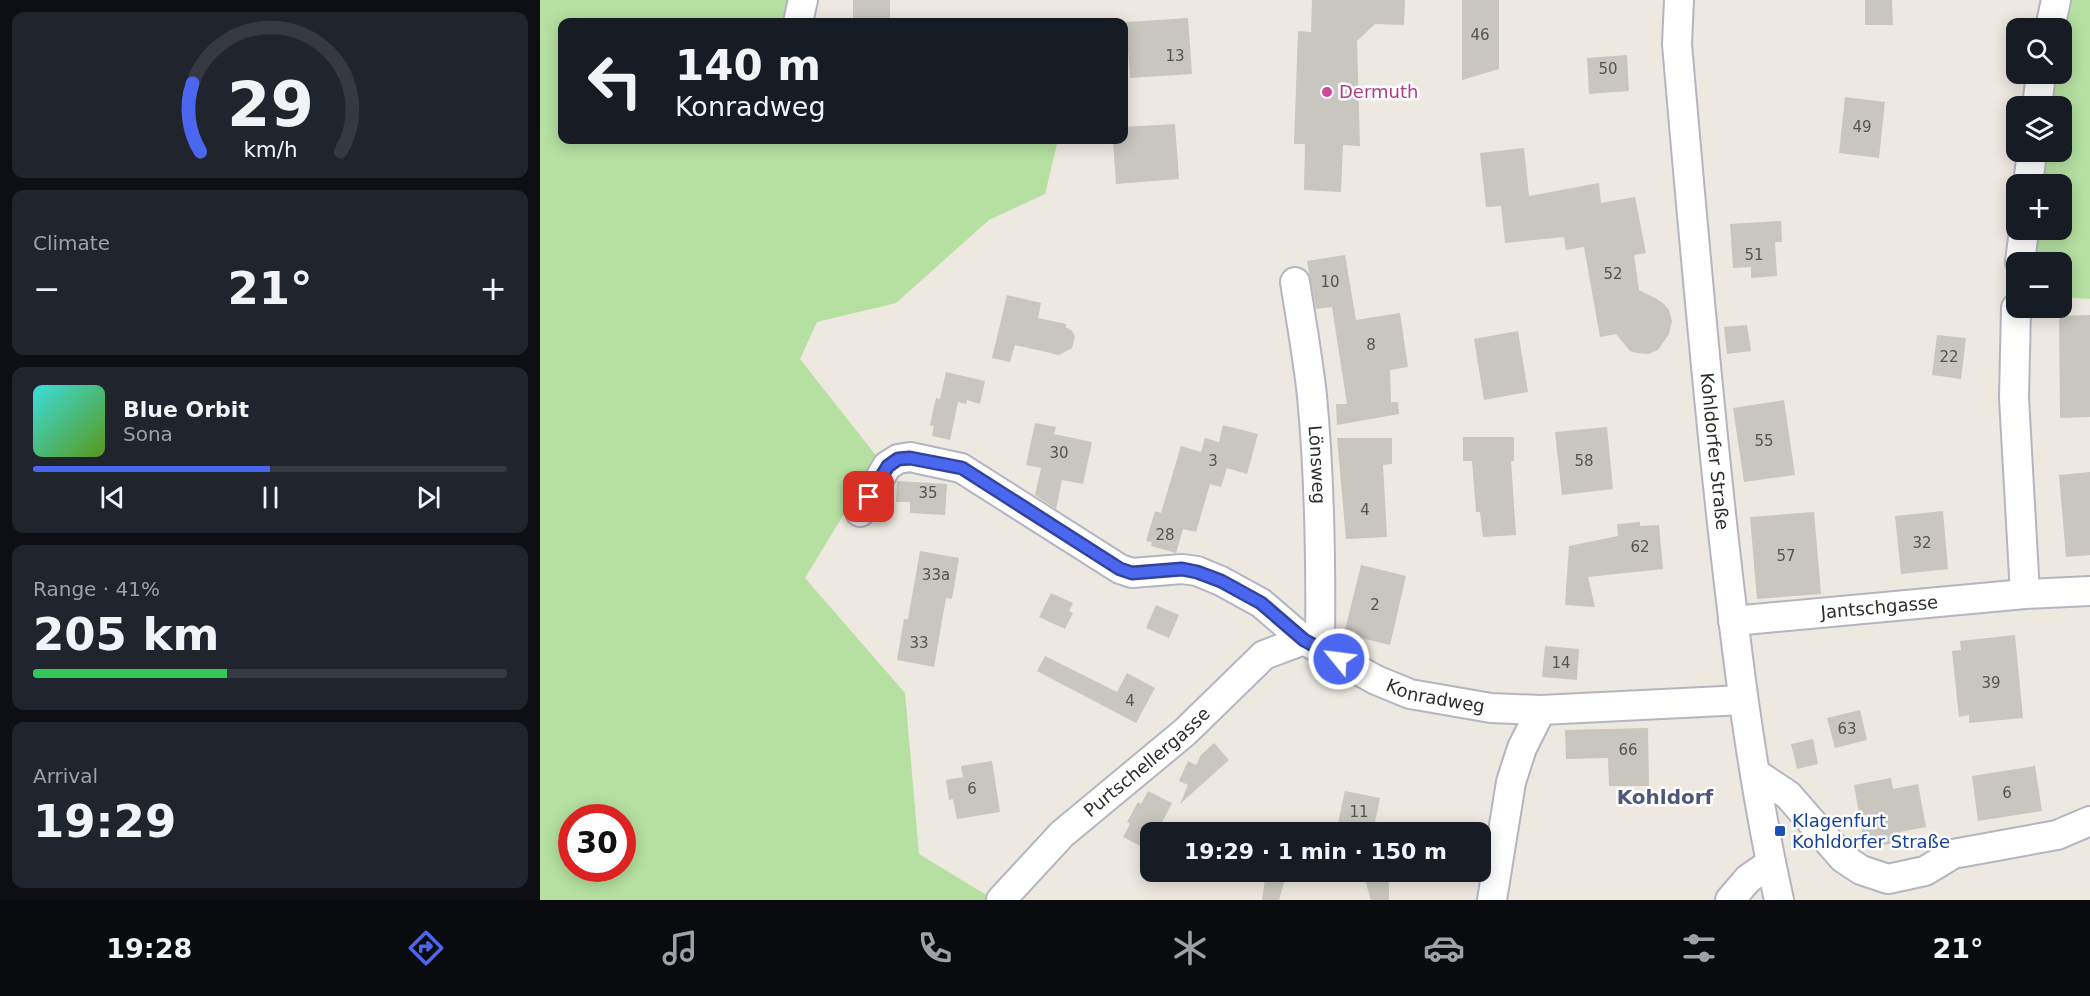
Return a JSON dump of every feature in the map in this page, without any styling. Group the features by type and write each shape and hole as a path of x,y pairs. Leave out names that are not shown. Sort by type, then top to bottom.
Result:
{"street":[{"path":"799,18 803,0"},
{"name":"Kohldorfer Straße","path":"1680,0 1677,44 1704,357 1733,621 1755,773 1779,900"},
{"path":"2052,18 2056,0"},
{"name":"Lönsweg","path":"1295,282 1312,394 1317,465 1321,587 1312,644"},
{"path":"2016,318 2014,398 2025,594"},
{"name":"Konradweg","path":"860,512 888,466 898,459 910,458 962,468 1120,569 1132,573 1182,569 1221,581 1261,603 1312,644 1376,680 1410,694 1491,708 1542,710 1743,700"},
{"name":"Jantschgasse","path":"1733,621 2025,594 2090,591"},
{"name":"Purtschellergasse","path":"1001,900 1062,834 1185,732 1264,655 1312,644"},
{"path":"1492,900 1511,782 1522,748 1542,710"},
{"path":"1755,773 1788,795 1843,858 1861,870 1888,879 1925,871 1953,854 2057,836 2090,821"},
{"path":"1730,900 1748,879 1771,863"}],"green space":[{"path":"540,0 800,0 797,18 558,18 558,144 1057,144 1045,194 989,220 896,303 817,322 800,359 878,458 805,578 905,693 919,854 988,896 985,900 540,900"},
{"path":"2069,0 2090,0 2090,299 2072,298 2072,252 2032,252 2034,240 2072,240 2072,174 2040,174 2042,162 2072,162 2072,96 2052,96 2053,84 2072,84 2072,18 2066,18"}],"building":[{"path":"853,0 890,0 890,18 853,18"},
{"name":"Dermuth","path":"1312,0 1405,0 1404,25 1375,24 1357,41 1360,146 1343,145 1341,192 1304,190 1305,144 1294,144 1298,31 1311,32"},
{"path":"1462,0 1499,0 1499,69 1462,80"},
{"path":"1865,0 1892,0 1893,25 1865,25"},
{"path":"1188,18 1192,74 1130,78 1128,22"},
{"path":"1627,55 1629,91 1589,94 1587,58"},
{"path":"1845,97 1885,102 1879,158 1839,153"},
{"path":"1175,124 1179,179 1116,184 1113,144 1128,144 1128,127"},
{"path":"1524,148 1529,196 1599,183 1601,203 1635,197 1646,253 1634,255 1639,290 1664,304 1669,310 1672,321 1669,334 1658,350 1648,354 1637,353 1630,351 1616,334 1600,337 1584,247 1566,250 1564,237 1505,243 1501,206 1486,207 1480,153"},
{"path":"1781,221 1782,242 1775,242 1777,276 1751,278 1751,267 1733,268 1730,224"},
{"path":"1345,255 1356,320 1400,313 1408,367 1390,370 1391,402 1398,402 1399,414 1337,425 1336,404 1347,404 1332,307 1316,309 1307,261"},
{"path":"1007,295 1041,303 1038,318 1066,324 1075,336 1072,348 1059,355 1015,345 1010,362 992,358"},
{"path":"2090,315 2090,417 2060,418 2059,318 2072,318 2072,316"},
{"path":"1747,325 1751,351 1727,354 1724,327"},
{"path":"1518,331 1528,392 1484,400 1474,339"},
{"path":"1937,335 1966,338 1961,379 1932,375"},
{"path":"946,372 985,381 980,404 967,400 966,404 958,402 950,440 932,436 934,426 930,425 936,398 940,399"},
{"path":"1784,400 1795,475 1744,482 1733,408"},
{"path":"1035,423 1056,427 1054,434 1092,442 1083,484 1062,480 1056,509 1035,495 1041,468 1026,465"},
{"path":"1223,425 1258,434 1247,474 1227,468 1221,487 1210,484 1196,532 1183,529 1176,553 1151,546 1152,542 1146,541 1155,511 1161,513 1181,446 1201,452 1205,438 1219,442"},
{"path":"1607,427 1613,489 1562,495 1555,432"},
{"path":"1463,437 1514,437 1514,461 1511,461 1516,535 1483,537 1480,512 1476,512 1472,461 1463,461"},
{"path":"1337,438 1392,438 1392,464 1383,465 1387,537 1346,539"},
{"path":"2090,472 2090,555 2066,557 2059,475"},
{"path":"897,481 947,484 945,515 910,513 910,502 896,502"},
{"path":"1943,511 1948,569 1901,574 1895,516"},
{"path":"1814,512 1821,594 1757,599 1750,517"},
{"path":"1640,522 1640,526 1659,525 1663,569 1588,577 1595,607 1565,605 1569,546 1618,536 1617,524"},
{"path":"920,551 959,558 952,599 946,598 934,667 897,660 904,619 908,619"},
{"path":"1361,565 1406,576 1390,645 1344,634"},
{"path":"1051,593 1073,603 1069,611 1073,613 1065,629 1039,617"},
{"path":"1156,605 1179,615 1169,638 1146,628"},
{"path":"2015,635 2023,718 1969,723 1969,715 1959,717 1952,651 1961,650 1960,641"},
{"path":"1545,646 1579,649 1577,680 1542,677"},
{"path":"1045,656 1117,692 1127,673 1155,688 1136,723 1037,671"},
{"path":"1860,710 1867,740 1835,748 1827,718"},
{"path":"1648,728 1649,786 1609,786 1608,758 1566,759 1565,730"},
{"path":"1813,739 1818,764 1797,769 1791,744"},
{"path":"1214,743 1229,760 1180,804 1188,785 1179,781 1188,761 1196,765 1201,755"},
{"path":"992,761 1000,812 957,819 953,799 949,800 946,780 963,777 961,766"},
{"path":"2035,766 2042,811 1978,821 1972,776"},
{"path":"1891,778 1893,789 1918,784 1926,827 1900,832 1902,842 1865,848 1854,785"},
{"path":"1148,791 1172,803 1162,822 1140,822 1140,846 1123,837 1130,824 1127,822 1138,802 1141,804"},
{"path":"1345,791 1380,798 1375,822 1338,822"},
{"path":"1265,882 1284,882 1279,900 1262,900"},
{"path":"1366,882 1389,882 1389,900 1371,900"}],"place":[{"name":"Dermuth","path":"1327,92"},
{"name":"Klagenfurt Kohldorfer Straße","path":"1780,831"}],"district":[{"name":"Kohldorf","path":"1665,797"}],"route":[{"path":"869,497 888,466 898,459 910,458 962,468 1120,569 1132,573 1182,569 1221,581 1261,603 1304,640 1339,659"}]}
